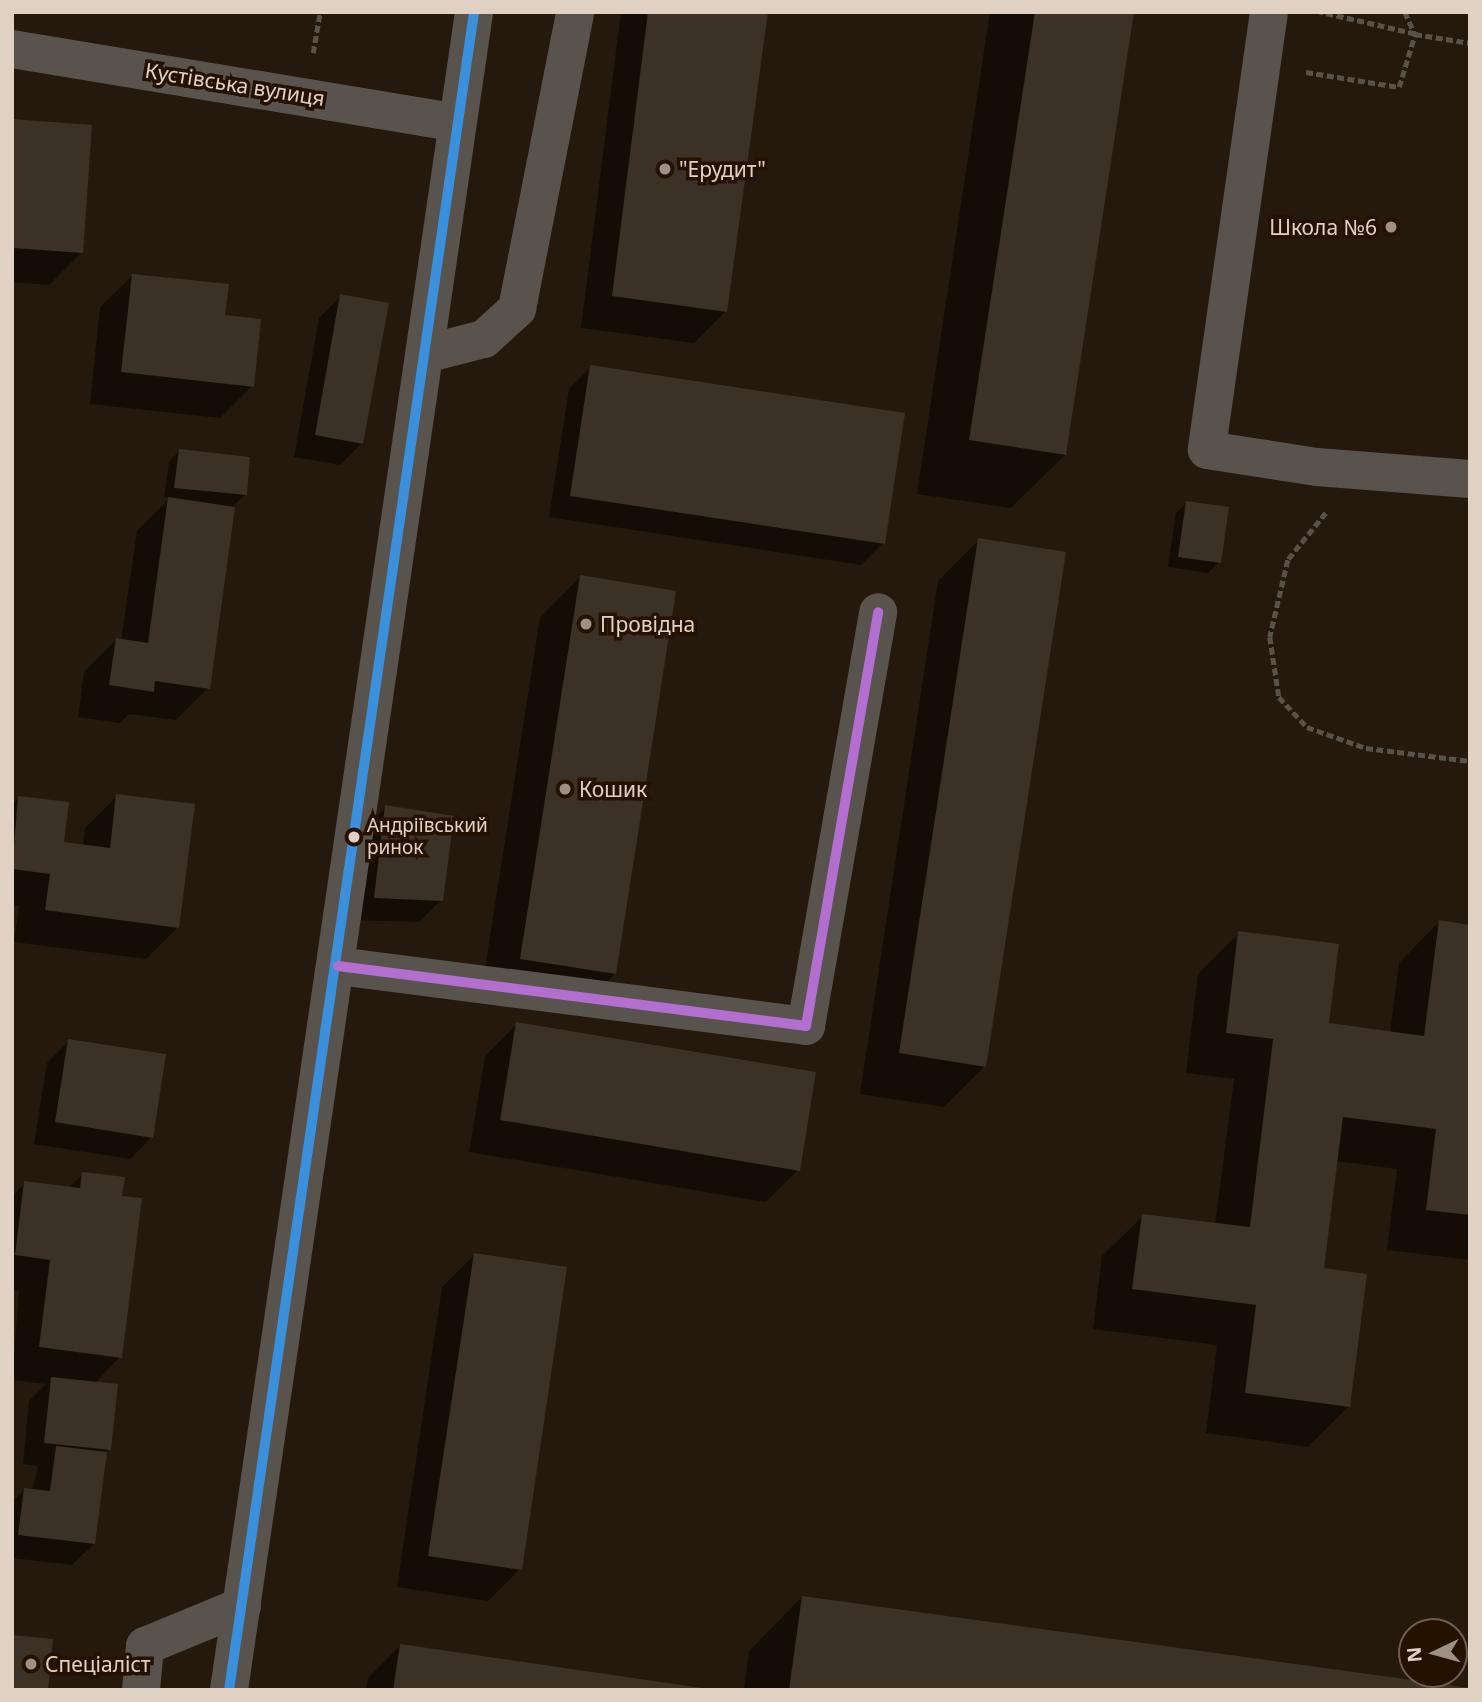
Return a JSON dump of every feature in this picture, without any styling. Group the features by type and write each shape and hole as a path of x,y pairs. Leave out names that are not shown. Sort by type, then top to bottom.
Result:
{"street":[{"path":"229,1690 338,966 474,12"},
{"path":"425,354 484,339 517,309 575,12"},
{"path":"1269,12 1207,450 1370,471 1470,479"},
{"name":"Кустівська вулиця","path":"12,49 457,123"},
{"path":"338,966 806,1026 878,612"},
{"path":"141,1690 145,1646 242,1606"}],"path":[{"path":"1320,12 1415,34 1470,43"},
{"path":"1262,65 1399,87 1415,34 1405,12"},
{"path":"1370,471 1330,508 1288,560 1270,637 1279,696 1307,727 1366,748 1470,761"}],"building":[{"path":"648,12 768,12 727,312 612,296"},
{"path":"1035,12 1134,12 1066,455 969,440"},
{"path":"12,119 92,125 83,253 12,248"},
{"path":"132,274 229,284 225,315 261,319 254,387 121,372"},
{"path":"340,294 389,303 363,444 315,435"},
{"path":"590,365 905,413 885,544 570,496"},
{"path":"179,449 250,457 247,495 174,488"},
{"path":"168,497 235,507 210,689 155,681 154,692 109,685 116,638 148,643"},
{"path":"1186,501 1229,507 1221,563 1178,557"},
{"path":"978,538 1066,552 986,1067 899,1053"},
{"path":"580,575 676,591 616,974 520,959"},
{"path":"116,794 195,804 179,928 45,910 50,874 12,869 18,796 69,802 64,842 110,848"},
{"path":"385,805 454,816 443,901 374,898"},
{"path":"1439,920 1470,925 1470,1215 1426,1210 1436,1129 1343,1117 1324,1268 1367,1274 1350,1407 1245,1393 1256,1305 1132,1289 1142,1214 1250,1227 1273,1039 1226,1033 1238,931 1339,944 1329,1023 1424,1036"},
{"path":"516,1022 816,1072 800,1171 500,1120"},
{"path":"68,1039 166,1054 153,1138 55,1122"},
{"path":"82,1172 125,1177 122,1196 142,1198 122,1358 39,1347 50,1260 15,1255 24,1181 80,1188"},
{"path":"474,1253 567,1267 522,1570 428,1556"},
{"path":"51,1377 118,1384 111,1450 44,1443"},
{"path":"56,1446 107,1452 95,1544 18,1535 24,1488 50,1491"},
{"path":"802,1596 1398,1678 1398,1688 1470,1688 1470,1690 789,1690"},
{"name":"Спеціаліст","path":"12,1635 53,1639 48,1690 12,1690"},
{"path":"400,1644 702,1688 702,1690 393,1690"}],"transit line":[{"path":"229,1690 474,12"},
{"path":"338,966 806,1026 878,612"}],"place":[{"name":"\"Ерудит\"","path":"665,169"},
{"name":"Школа №6","path":"1391,227"},
{"name":"Провідна","path":"586,624"},
{"name":"Кошик","path":"565,789"},
{"name":"Андріївський ринок","path":"354,837"},
{"name":"Спеціаліст","path":"31,1664"}]}
